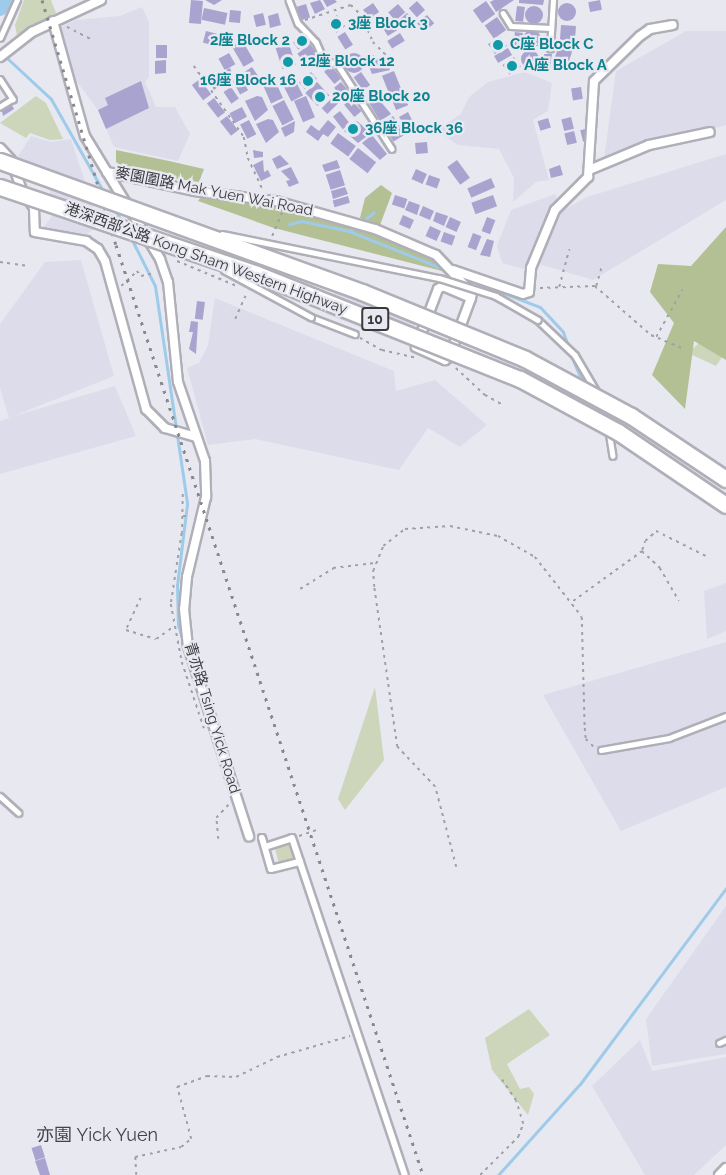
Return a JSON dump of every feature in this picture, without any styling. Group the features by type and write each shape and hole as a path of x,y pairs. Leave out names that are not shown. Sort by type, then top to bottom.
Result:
{"highway":[{"name":"港深西部公路 Kong Sham Western Highway","path":"2,153 193,230 418,313 525,359 631,416 726,479"},
{"name":"港深西部公路 Kong Sham Western Highway","path":"0,187 188,251 412,333 520,379 618,432 726,505"}],"street":[{"path":"0,57 55,20 101,0"},
{"name":"青亦路 Tsing Yick Road","path":"55,20 85,136 159,259 168,282 178,382 205,461 206,497 187,577 184,609 188,646 249,836"},
{"path":"453,270 523,294 530,288 531,268 555,210 582,186 589,170 594,81 640,36 650,30 673,25"},
{"path":"589,170 649,145 710,132"},
{"path":"2,153 34,208 35,232 72,237 98,249 114,293 146,409 165,428 196,437"},
{"name":"麥園圍路 Mak Yuen Wai Road","path":"107,172 194,192 276,201 349,220 436,255 471,290 471,298"},
{"path":"443,286 471,298 447,359 417,347 438,290 443,286"},
{"path":"262,838 274,871 300,862"},
{"path":"265,847 292,838 405,1175"},
{"path":"719,1175 726,1168"}],"lane":[{"path":"8,50 0,39 17,0"},
{"path":"289,0 298,23 316,42 326,64 336,62 392,149"},
{"path":"550,49 553,0"},
{"path":"503,14 511,26 551,28"},
{"path":"0,79 13,99 0,108"},
{"path":"193,230 439,278 496,296 538,320 567,345 589,375 604,410 613,456"},
{"path":"188,251 311,317 355,334"},
{"path":"601,750 669,738 726,716"},
{"path":"0,796 19,813"},
{"path":"719,1043 726,1040"}],"path":[{"path":"298,23 351,5 362,16 373,42 391,60"},
{"path":"55,20 93,40"},
{"path":"194,66 244,137 248,158 266,193"},
{"path":"558,288 569,249"},
{"path":"0,262 27,266"},
{"path":"596,286 602,265"},
{"path":"114,293 137,271 141,276 158,272"},
{"path":"530,288 596,286 656,338 681,348"},
{"path":"656,338 682,290"},
{"path":"447,359 485,395 503,405"},
{"path":"183,494 183,516 172,590 174,627 206,733"},
{"path":"183,516 191,516"},
{"path":"456,867 435,788 396,747 374,587 376,563 383,546 405,529 471,528 518,545 535,557 573,602 584,629 586,739 601,750"},
{"path":"573,602 642,551 645,541 656,531 710,558"},
{"path":"642,551 660,568 679,601"},
{"path":"300,589 333,568 376,563"},
{"path":"141,598 126,630 156,639 174,627"},
{"path":"218,839 216,818 229,804 225,794"},
{"path":"292,838 316,830"},
{"path":"136,1175 135,1157 181,1146 191,1138 177,1087 207,1076 236,1077 277,1057 357,1034"},
{"path":"480,1175 518,1137 523,1124 516,1101 499,1076"}],"shaded area":[{"path":"142,7 149,22 149,77 145,82 156,107 175,107 190,134 178,161 114,147 98,110 69,71 59,28 76,20 120,16"},
{"path":"686,31 726,31 726,125 604,158 616,71"},
{"path":"525,72 552,83 548,111 533,120 549,180 536,182 513,202 514,178 499,149 458,145 436,130 461,114 469,97 488,82"},
{"path":"31,136 51,142 71,139 99,225 87,234 43,228 55,212 47,181 17,158"},
{"path":"726,154 726,200 593,280 539,264 560,212 587,197"},
{"path":"555,194 558,201 524,269 502,263 497,246 511,210"},
{"path":"81,260 114,376 11,417 115,386 136,436 0,474 0,421 9,418 0,388 0,324 45,262"},
{"path":"341,276 421,307 407,345 326,314"},
{"path":"215,298 394,371 396,391 435,380 487,425 460,447 428,428 399,470 255,439 208,445 187,368 199,363 208,345"},
{"path":"726,583 726,631 707,639 704,591"},
{"path":"726,642 726,787 621,831 543,695"},
{"path":"726,906 726,1054 652,1066 646,1019"},
{"path":"640,1040 652,1071 726,1057 726,1145 694,1175 645,1175 592,1086"}],"green space":[{"path":"24,0 51,0 56,13 17,36 15,25"},
{"path":"36,96 46,103 63,139 50,140 30,133 26,138 0,123"},
{"path":"116,150 204,169 199,182 172,178 123,167 116,162"},
{"path":"381,185 392,193 380,225 360,218 365,198"},
{"path":"200,198 254,201 365,229 432,257 446,272 274,228 198,201"},
{"path":"726,227 726,360 694,341 685,409 652,375 674,323 650,292 658,264 691,266"},
{"path":"709,334 726,351 716,366 688,353"},
{"path":"375,687 384,760 345,810 338,799"},
{"path":"292,842 296,858 278,862 275,846"},
{"path":"529,1009 550,1035 507,1064 520,1089 529,1087 534,1094 528,1115 492,1070 485,1038"}],"building":[{"path":"191,0 203,1 201,24 189,23"},
{"path":"205,0 222,0 214,5"},
{"path":"320,0 325,9 315,14 310,3"},
{"path":"323,0 335,0 337,2 327,7"},
{"path":"514,0 496,12 490,2"},
{"path":"519,0 544,0 543,5 519,3"},
{"path":"600,0 602,10 590,12 588,2"},
{"path":"417,1 425,10 417,17 409,8"},
{"path":"486,1 495,14 482,23 473,10"},
{"path":"373,3 379,12 369,19 363,10"},
{"path":"567,3 573,6 576,12 573,18 567,21 561,18 558,12 561,6"},
{"path":"306,4 310,17 299,21 295,8"},
{"path":"398,4 405,12 395,21 388,13"},
{"path":"517,6 525,7 523,22 515,21"},
{"path":"534,6 540,9 543,15 540,21 534,24 528,21 525,15 528,9"},
{"path":"204,8 227,13 225,25 202,20"},
{"path":"230,10 241,11 240,23 229,22"},
{"path":"263,13 266,25 256,27 253,15"},
{"path":"278,13 281,25 270,28 268,16"},
{"path":"407,13 414,21 404,30 397,22"},
{"name":"3座 Block 3","path":"337,15 345,26 336,33 328,21"},
{"path":"427,15 434,23 424,32 417,24"},
{"path":"497,17 506,30 494,39 485,26"},
{"path":"391,20 397,30 388,36 382,26"},
{"path":"561,25 576,26 575,41 560,40"},
{"path":"532,30 538,33 541,39 538,45 532,48 526,45 523,39 526,33"},
{"path":"206,31 217,34 214,45 203,43"},
{"path":"345,32 353,45 345,49 337,37"},
{"path":"515,32 523,33 521,48 513,47"},
{"name":"2座 Block 2","path":"306,33 311,40 298,50 293,42"},
{"path":"400,33 405,41 392,49 387,41"},
{"name":"C座 Block C","path":"500,37 507,46 495,54 488,44"},
{"path":"242,40 254,61 244,67 232,46"},
{"path":"289,44 296,65 282,69 276,48"},
{"path":"310,44 321,58 308,68 297,54"},
{"path":"156,45 167,45 167,58 156,58"},
{"path":"559,45 574,46 569,61 554,60"},
{"path":"508,48 512,55 498,63 494,56"},
{"path":"530,50 536,53 539,59 536,65 530,68 524,65 521,59 524,53"},
{"path":"229,53 235,64 225,70 219,59"},
{"path":"354,53 361,56 364,63 361,70 354,73 347,70 344,63 347,56"},
{"path":"544,54 552,54 550,69 543,69"},
{"path":"374,55 375,59 384,55 390,70 372,74 366,59"},
{"name":"A座 Block A","path":"514,57 521,67 509,75 503,65"},
{"path":"166,60 166,73 155,74 155,61"},
{"path":"331,66 341,78 334,84 324,72"},
{"path":"252,67 260,79 252,84 245,72"},
{"path":"230,68 233,76 214,90 208,79"},
{"path":"394,71 402,91 390,96 382,76"},
{"name":"16座 Block 16","path":"311,72 317,79 305,89 299,82"},
{"path":"361,72 370,85 363,90 354,77"},
{"path":"293,76 303,96 291,102 281,82"},
{"path":"241,77 248,90 240,94 233,81"},
{"path":"274,78 283,98 271,103 262,83"},
{"path":"200,79 211,94 203,100 192,85"},
{"path":"141,81 149,108 106,129 98,110 108,105 105,98"},
{"path":"317,82 329,95 318,106 305,93"},
{"path":"341,82 351,94 344,100 334,88"},
{"path":"231,87 239,99 231,104 224,92"},
{"path":"581,87 583,99 573,100 571,89"},
{"path":"404,95 408,105 396,110 392,100"},
{"path":"257,96 262,97 268,110 255,121 245,101"},
{"path":"306,96 315,117 303,122 294,101"},
{"path":"376,96 391,114 380,121 368,101"},
{"path":"7,97 14,109 3,116 0,102"},
{"path":"333,97 339,103 327,114 322,108"},
{"path":"214,98 225,112 218,118 207,104"},
{"path":"351,99 361,111 354,117 344,105"},
{"path":"284,100 294,120 282,126 272,106"},
{"path":"242,107 247,117 235,123 230,113"},
{"path":"340,111 350,124 343,129 333,117"},
{"path":"408,112 414,124 406,128 399,117"},
{"path":"227,116 238,130 231,136 220,122"},
{"path":"393,116 405,135 394,142 382,123"},
{"path":"571,117 574,129 564,131 561,119"},
{"path":"548,118 551,128 540,131 537,121"},
{"path":"268,119 273,120 279,132 266,143 256,124"},
{"path":"249,120 256,134 247,139 240,125"},
{"path":"328,120 336,127 328,137 323,134 318,141 306,132 311,125 319,131"},
{"path":"295,121 294,132 285,137 281,128"},
{"path":"357,121 371,133 358,143 344,131"},
{"path":"589,128 592,140 583,142 580,130"},
{"path":"574,131 577,143 567,145 564,133"},
{"path":"338,133 356,146 348,156 330,144"},
{"path":"372,135 387,154 380,160 362,143"},
{"path":"427,142 428,153 416,154 415,143"},
{"path":"358,148 376,162 368,173 349,159"},
{"path":"253,150 263,152 263,157 254,158"},
{"path":"280,155 289,164 277,169 272,159"},
{"path":"263,160 264,172 268,170 271,176 261,181 253,165"},
{"path":"337,160 340,168 325,172 322,165"},
{"path":"457,160 470,178 460,185 447,167"},
{"path":"560,165 563,175 551,178 549,169"},
{"path":"291,167 299,183 289,187 286,181 290,180 281,171"},
{"path":"416,169 427,174 422,184 412,179"},
{"path":"340,170 345,185 331,190 326,175"},
{"path":"429,175 440,179 437,189 426,184"},
{"path":"491,178 495,187 471,198 467,189"},
{"path":"345,187 348,194 333,199 331,191"},
{"path":"395,195 407,199 404,209 392,205"},
{"path":"493,195 497,206 475,214 471,203"},
{"path":"348,196 350,203 335,207 333,200"},
{"path":"409,201 420,205 417,215 405,210"},
{"path":"423,206 434,211 430,220 419,215"},
{"path":"436,212 448,216 444,226 433,221"},
{"path":"403,215 414,220 410,229 399,224"},
{"path":"450,217 461,222 456,232 446,227"},
{"path":"487,217 495,220 490,234 482,231"},
{"path":"430,226 441,231 436,241 426,236"},
{"path":"444,232 455,236 452,246 441,241"},
{"path":"473,233 481,236 476,250 468,247"},
{"path":"487,239 494,241 490,257 480,255"},
{"path":"197,301 205,302 203,320 195,319"},
{"path":"191,321 198,322 196,354 189,349 193,332 189,332"},
{"path":"41,1145 45,1157 36,1160 31,1148"},
{"path":"45,1158 50,1175 40,1175 35,1161"}],"waterway":[{"path":"0,8 4,0"},
{"path":"8,59 51,99 103,191"},
{"path":"113,207 122,222"},
{"path":"289,224 302,221 349,231 374,212"},
{"path":"349,231 446,270"},
{"path":"131,238 155,286 187,504 177,585 178,625 240,823"},
{"path":"477,283 540,307 563,332 568,346"},
{"path":"570,353 580,377 591,387"},
{"path":"649,419 661,426"},
{"path":"498,1175 580,1084 726,888"}],"railway":[{"path":"42,0 116,245 423,1175"}],"place":[{"name":"3座 Block 3","path":"336,24"},
{"name":"2座 Block 2","path":"302,41"},
{"name":"C座 Block C","path":"498,45"},
{"name":"12座 Block 12","path":"288,62"},
{"name":"A座 Block A","path":"512,66"},
{"name":"16座 Block 16","path":"308,81"},
{"name":"20座 Block 20","path":"320,97"},
{"name":"36座 Block 36","path":"353,129"}],"district":[{"name":"亦園 Yick Yuen","path":"97,1135"}]}
